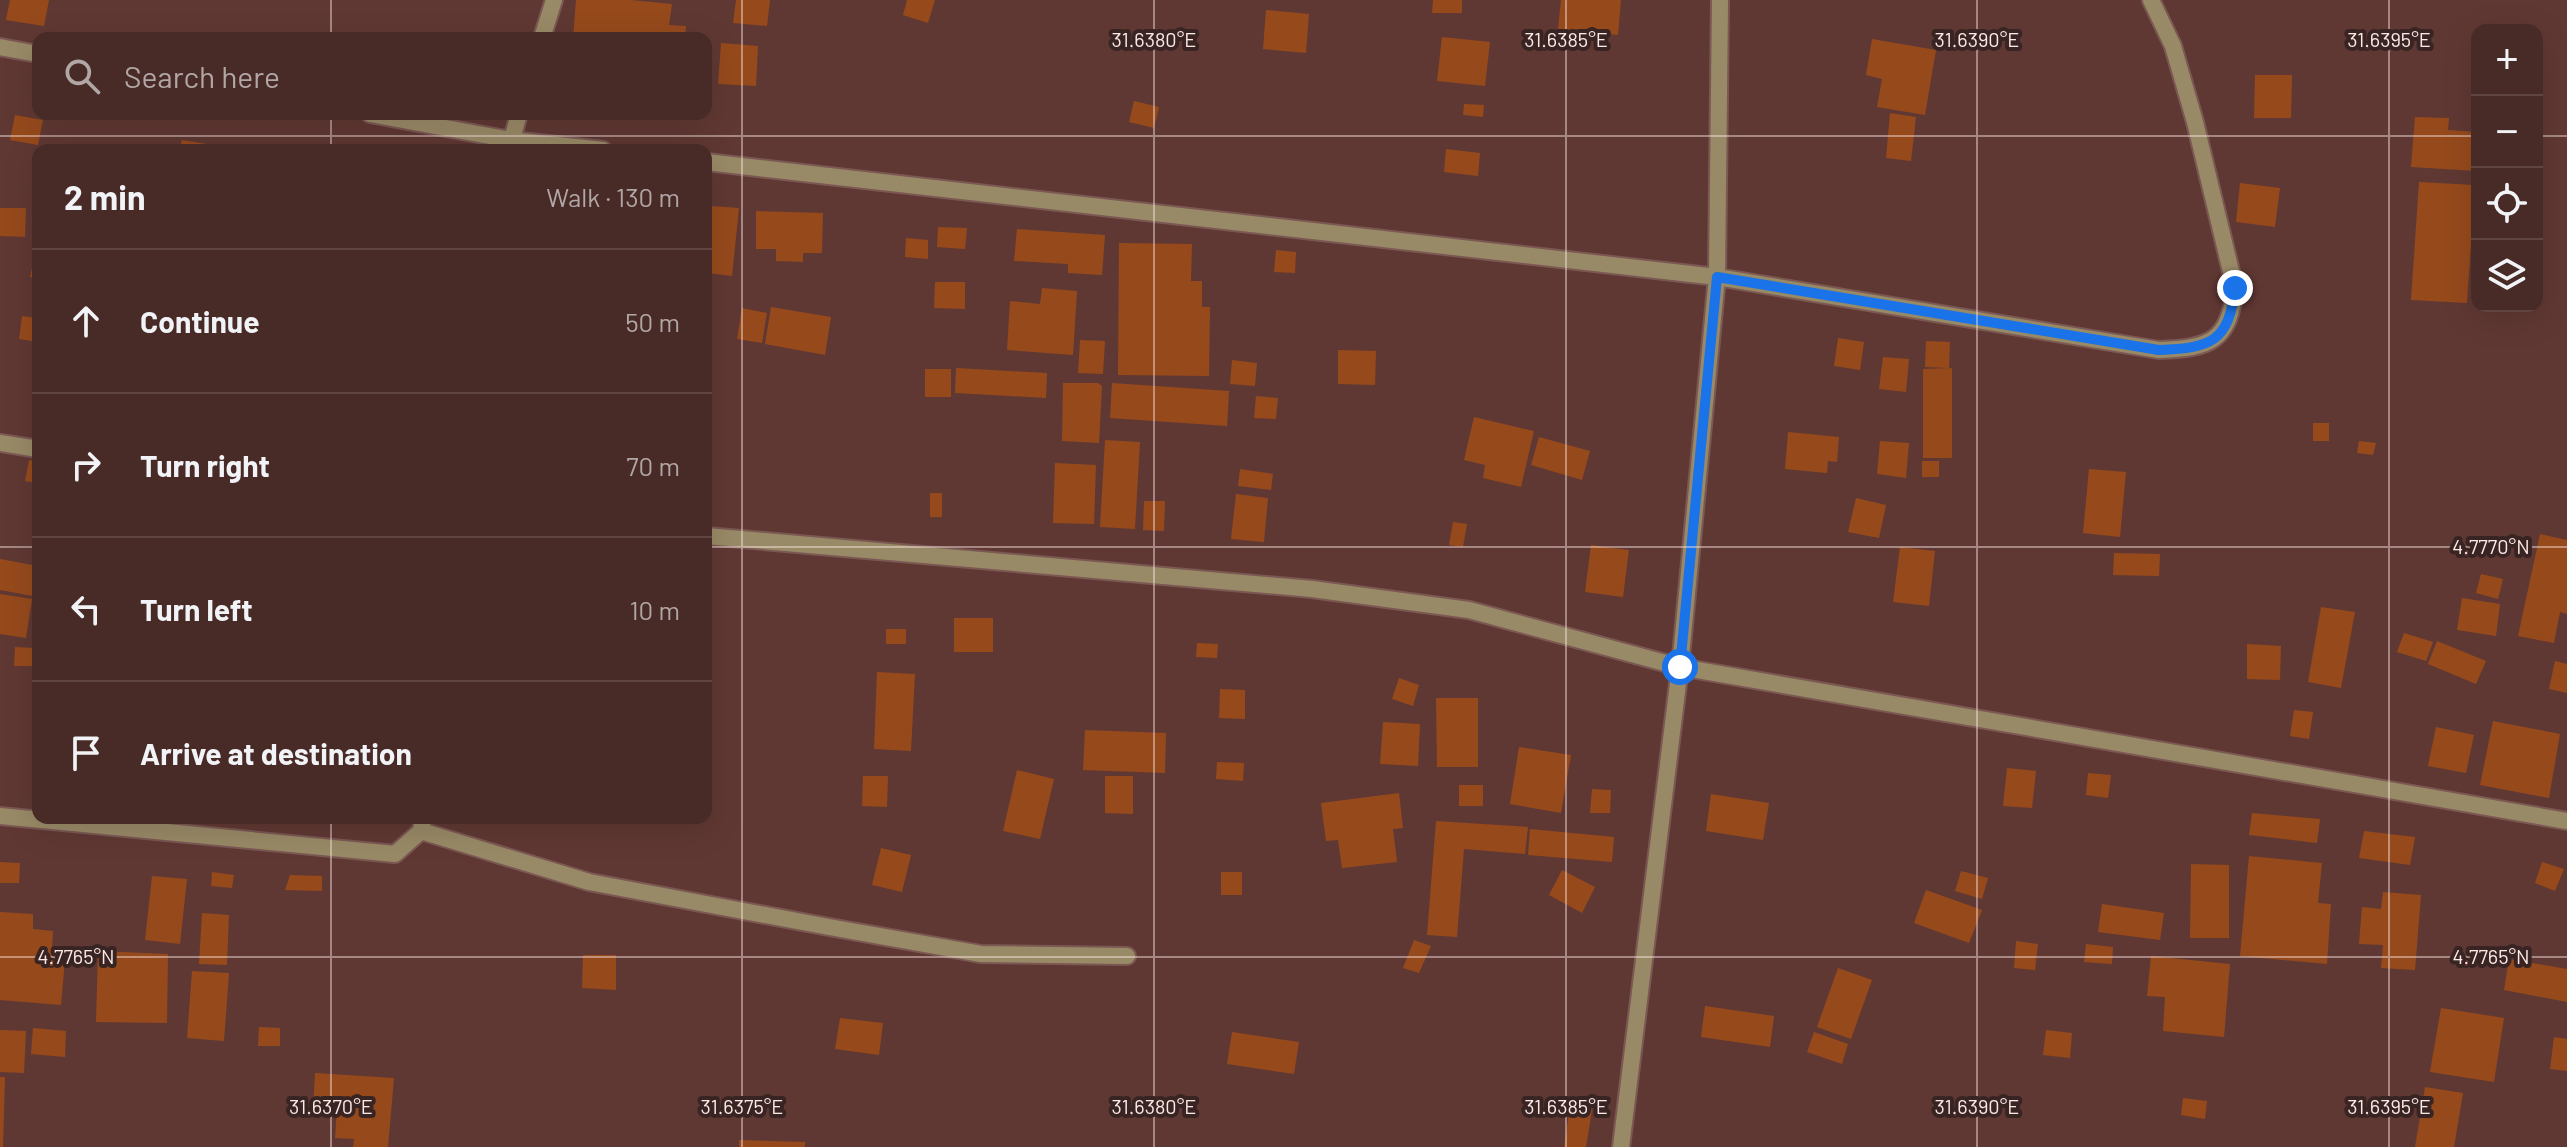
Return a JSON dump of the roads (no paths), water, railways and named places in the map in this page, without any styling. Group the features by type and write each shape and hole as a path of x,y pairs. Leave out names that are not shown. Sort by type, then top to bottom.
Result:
{"street":[{"path":"544,32 554,0"},
{"path":"1621,1147 1680,667 1717,277 1720,0"},
{"path":"712,163 1717,277 2159,350 2187,349 2218,338 2232,316 2235,288 2195,122 2173,46 2151,0"},
{"path":"0,47 32,53"},
{"path":"397,120 505,144"},
{"path":"510,144 517,120"},
{"path":"0,443 32,448"},
{"path":"712,537 1312,589 1469,610 1680,667 2567,821"},
{"path":"0,816 32,819"},
{"path":"83,824 395,854 422,824 589,882 829,927 981,954 1127,956"}]}
